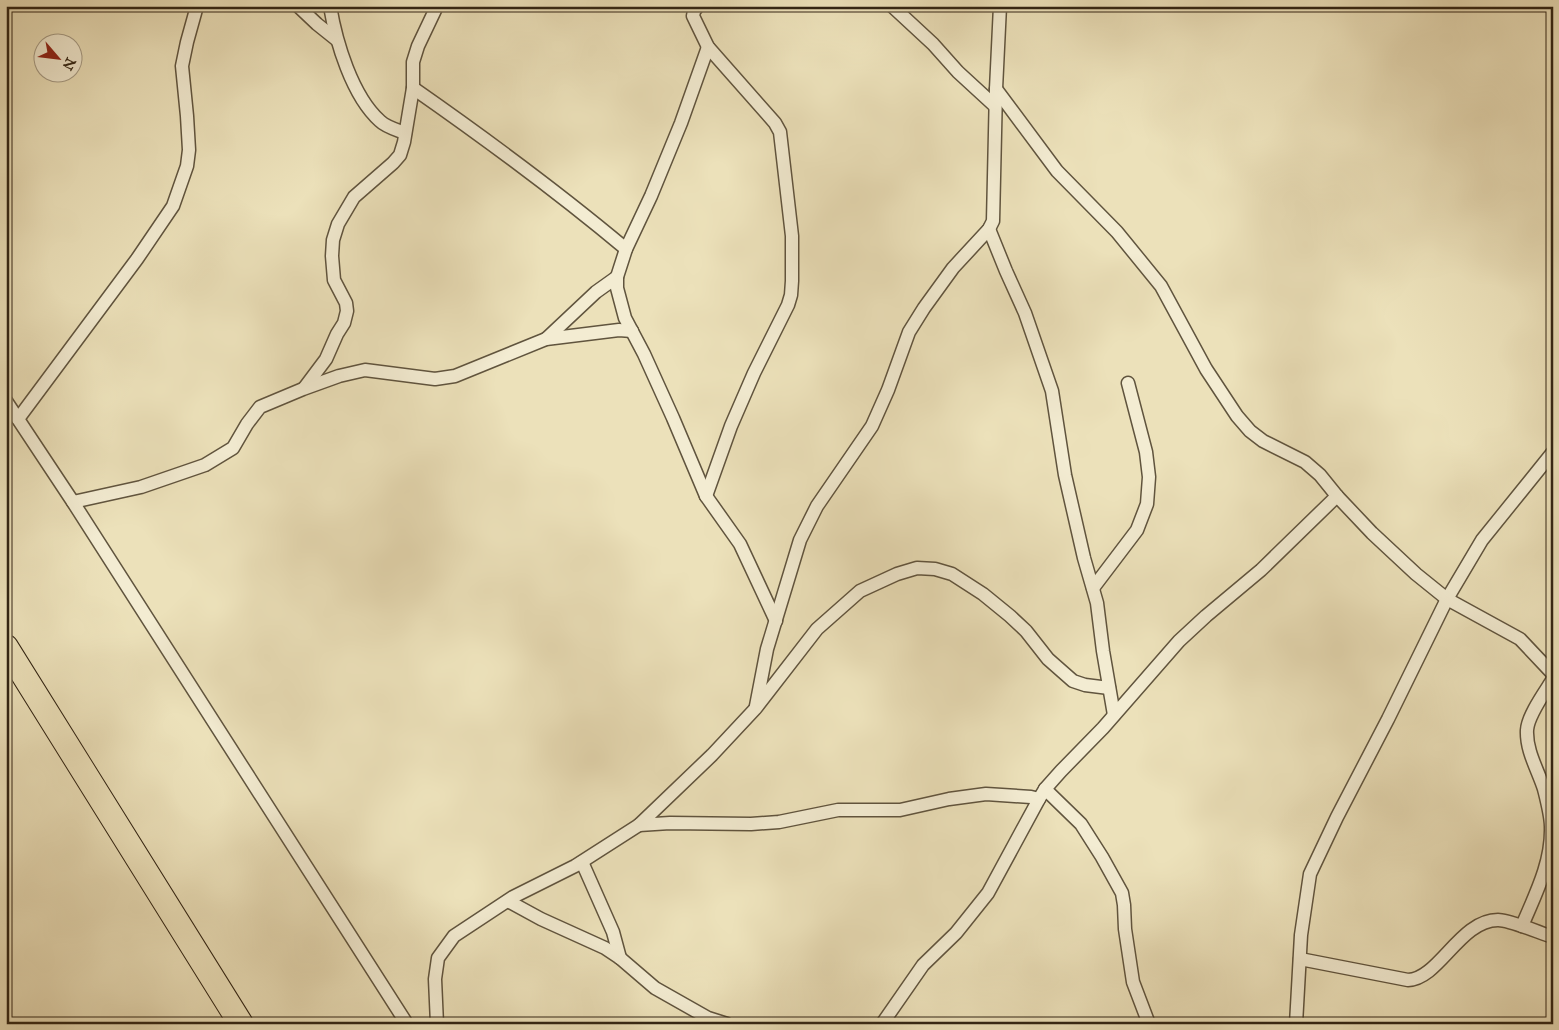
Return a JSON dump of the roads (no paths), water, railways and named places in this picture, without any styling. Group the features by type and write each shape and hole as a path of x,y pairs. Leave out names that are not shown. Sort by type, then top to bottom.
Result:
{"highway":[{"path":"6,647 241,1024"}],"street":[{"path":"18,419 137,259 173,206 187,166 189,150 188,116 182,66 197,6"},
{"path":"298,6 337,40"},
{"path":"330,6 337,40 360,97 381,122 405,133"},
{"path":"303,389 326,359 346,317 346,303 334,280 333,240 338,224 354,197 393,163 400,154 404,142 413,88 413,62 418,46 437,6"},
{"path":"698,6 693,16 708,47 776,123 780,132 792,236 792,281 788,305 754,373 731,426 706,496"},
{"path":"892,6 995,106"},
{"path":"755,709 767,648 800,540 817,506 872,426 888,390 909,332 953,268 989,229 993,221 995,106 1000,6"},
{"path":"708,47 681,123 651,196 626,249 617,288 625,318 673,418 706,496 740,544 776,622"},
{"path":"413,88 595,223 626,249"},
{"path":"996,89 1058,171 1116,232 1161,286 1206,369 1237,416 1250,431 1263,441 1305,462 1320,475 1372,533 1416,574 1447,599 1520,639 1553,674"},
{"path":"989,229 1039,350 1052,392 1065,475 1084,558 1097,603 1114,716"},
{"path":"546,339 596,292 618,277"},
{"path":"73,502 141,487 204,465 233,448 247,424 260,407 339,376 365,370 435,379 456,376 546,339 618,330 632,331"},
{"path":"1092,588 1137,530 1147,504 1149,477 1146,452 1128,383"},
{"path":"6,401 73,502 407,1024"},
{"path":"1296,1024 1301,935 1310,874 1336,817 1388,719 1447,599 1482,540 1553,452"},
{"path":"882,1024 923,965 956,933 988,893 1042,794 1114,716 1179,641 1261,570 1337,496"},
{"path":"437,1024 435,979 438,958 454,936 508,901 582,862 639,825 755,709 817,629 860,591 897,574 917,568 935,569 952,574 984,594 1026,632 1048,659 1073,681 1085,685 1109,688"},
{"path":"1522,926 1544,873 1550,850 1551,826 1544,790 1529,749 1527,729 1538,702 1553,679"},
{"path":"639,825 779,822 838,810 900,810 986,794 1031,797 1042,794"},
{"path":"1042,794 1081,824 1122,893 1133,982 1148,1024"},
{"path":"582,862 613,932 620,958"},
{"path":"508,901 541,919 605,948 620,958 655,988 706,1021 727,1024"},
{"path":"1300,959 1416,980 1428,973 1452,947 1479,925 1498,920 1553,937"}]}
